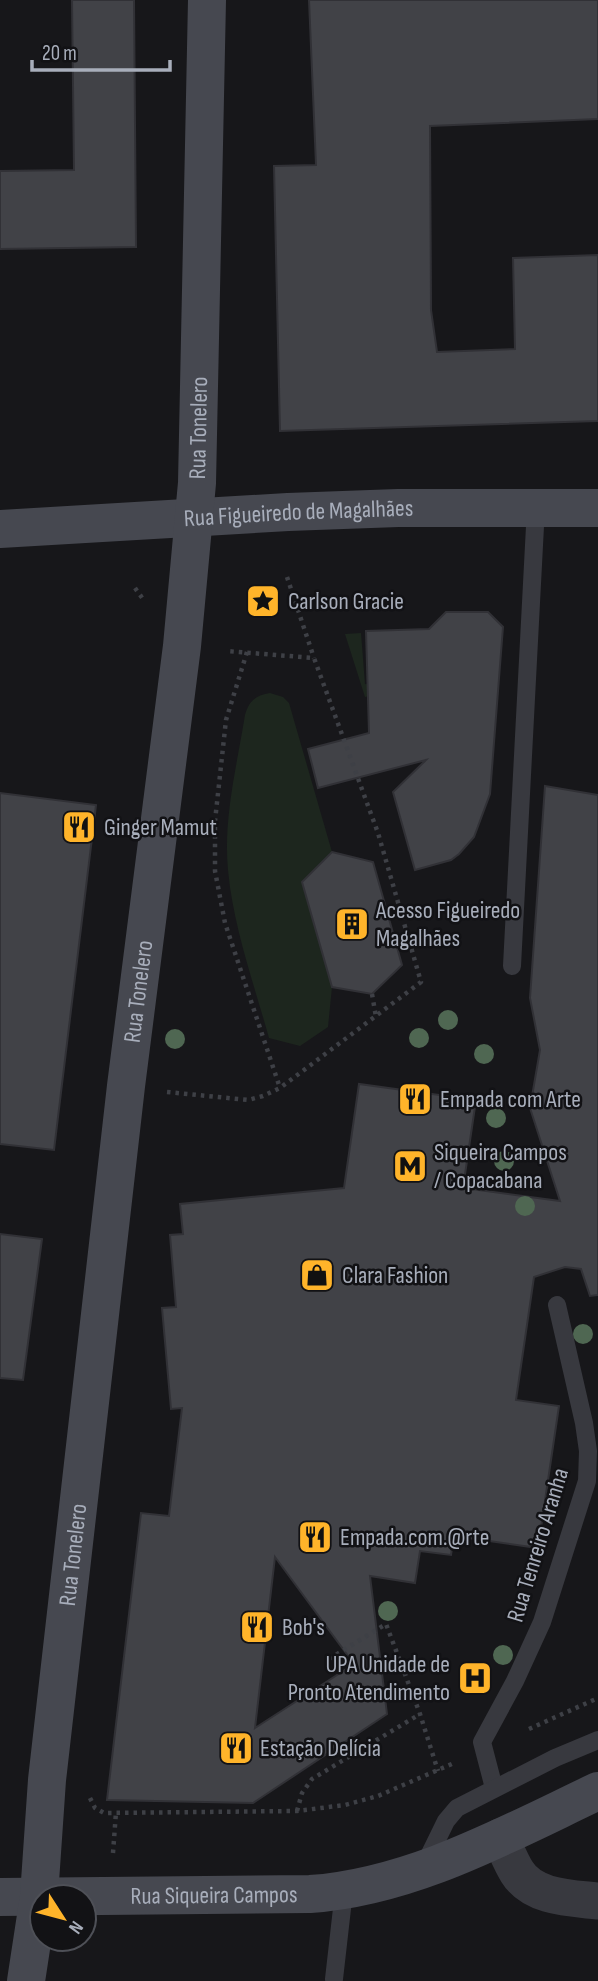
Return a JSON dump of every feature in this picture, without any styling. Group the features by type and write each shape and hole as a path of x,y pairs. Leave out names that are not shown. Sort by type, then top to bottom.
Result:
{"street":[{"name":"Rua Tonelero","path":"39,1883 47,1780 126,1086 182,646 194,517 197,483 207,0"},
{"name":"Rua Figueiredo de Magalhães","path":"0,529 398,508 598,508"},
{"name":"Rua Siqueira Campos","path":"98,1896 310,1894 344,1891 423,1869 500,1837 598,1791"},
{"path":"500,1837 518,1875 531,1886 553,1896 598,1901"},
{"name":"Rua Siqueira Campos","path":"0,1897 28,1896"},
{"name":"Rua Tonelero","path":"26,1981 30,1953"}],"lane":[{"path":"512,966 536,507"},
{"name":"Rua Tenreiro Aranha","path":"483,1749 484,1735 515,1681 542,1622 587,1482 588,1451 584,1423 557,1305"},
{"path":"423,1869 446,1821 457,1808 598,1740"},
{"path":"483,1749 494,1788"},
{"path":"334,1979 344,1891"}],"path":[{"path":"126,1086 248,1100 263,1096 280,1088 421,982 378,833 287,577"},
{"path":"218,650 314,658"},
{"path":"247,652 226,720 215,821 215,870 225,923 280,1088"},
{"path":"372,993 376,1017"},
{"path":"329,1659 386,1624 438,1771"},
{"path":"47,1780 91,1787 90,1799 95,1808 104,1813 297,1811 345,1805 378,1796 438,1771 598,1698"},
{"path":"297,1811 306,1785 420,1714"},
{"path":"342,1744 349,1756"}],"shaded area":[{"path":"361,633 365,684 379,685 381,694 365,697 345,634"},
{"path":"270,693 283,697 289,703 332,852 302,882 332,987 328,1027 300,1046 269,1038 239,934 228,870 229,812 245,715 254,700"}],"building":[{"path":"72,0 134,0 136,247 0,249 0,171 74,170"},
{"path":"309,0 598,0 598,119 430,126 431,310 437,352 515,349 513,258 598,255 598,421 280,431 274,166 316,165"},
{"path":"446,612 488,612 503,627 490,794 474,837 459,854 451,860 415,870 393,792 426,760 318,788 308,749 369,733 366,631 429,629"},
{"path":"545,786 598,795 598,1295 590,1296 581,1269 565,1267 534,1277 516,1400 559,1406 538,1548 454,1536 451,1555 420,1551 415,1583 370,1576 387,1714 253,1803 107,1800 141,1513 169,1516 182,1408 171,1409 162,1308 176,1307 170,1235 183,1234 180,1204 344,1188 359,1084 476,1100 463,1188 560,1201 530,1108 540,1050 530,998","holes":["275,1557 354,1664 255,1728"]},
{"path":"0,793 96,805 54,1150 0,1144"},
{"name":"Acesso Figueiredo Magalhães","path":"332,852 373,862 402,965 372,994 332,987 302,882"},
{"path":"0,1234 42,1239 23,1380 0,1378"}],"place":[{"name":"Carlson Gracie","path":"263,601"},
{"name":"Ginger Mamut","path":"79,827"},
{"name":"Acesso Figueiredo Magalhães","path":"352,924"},
{"name":"Empada com Arte","path":"415,1099"},
{"name":"Siqueira Campos / Copacabana","path":"410,1166"},
{"name":"Clara Fashion","path":"317,1275"},
{"name":"Empada.com.@rte","path":"315,1537"},
{"name":"Bob's","path":"257,1627"},
{"name":"UPA Unidade de Pronto Atendimento","path":"475,1678"},
{"name":"Estação Delícia","path":"236,1748"}]}
